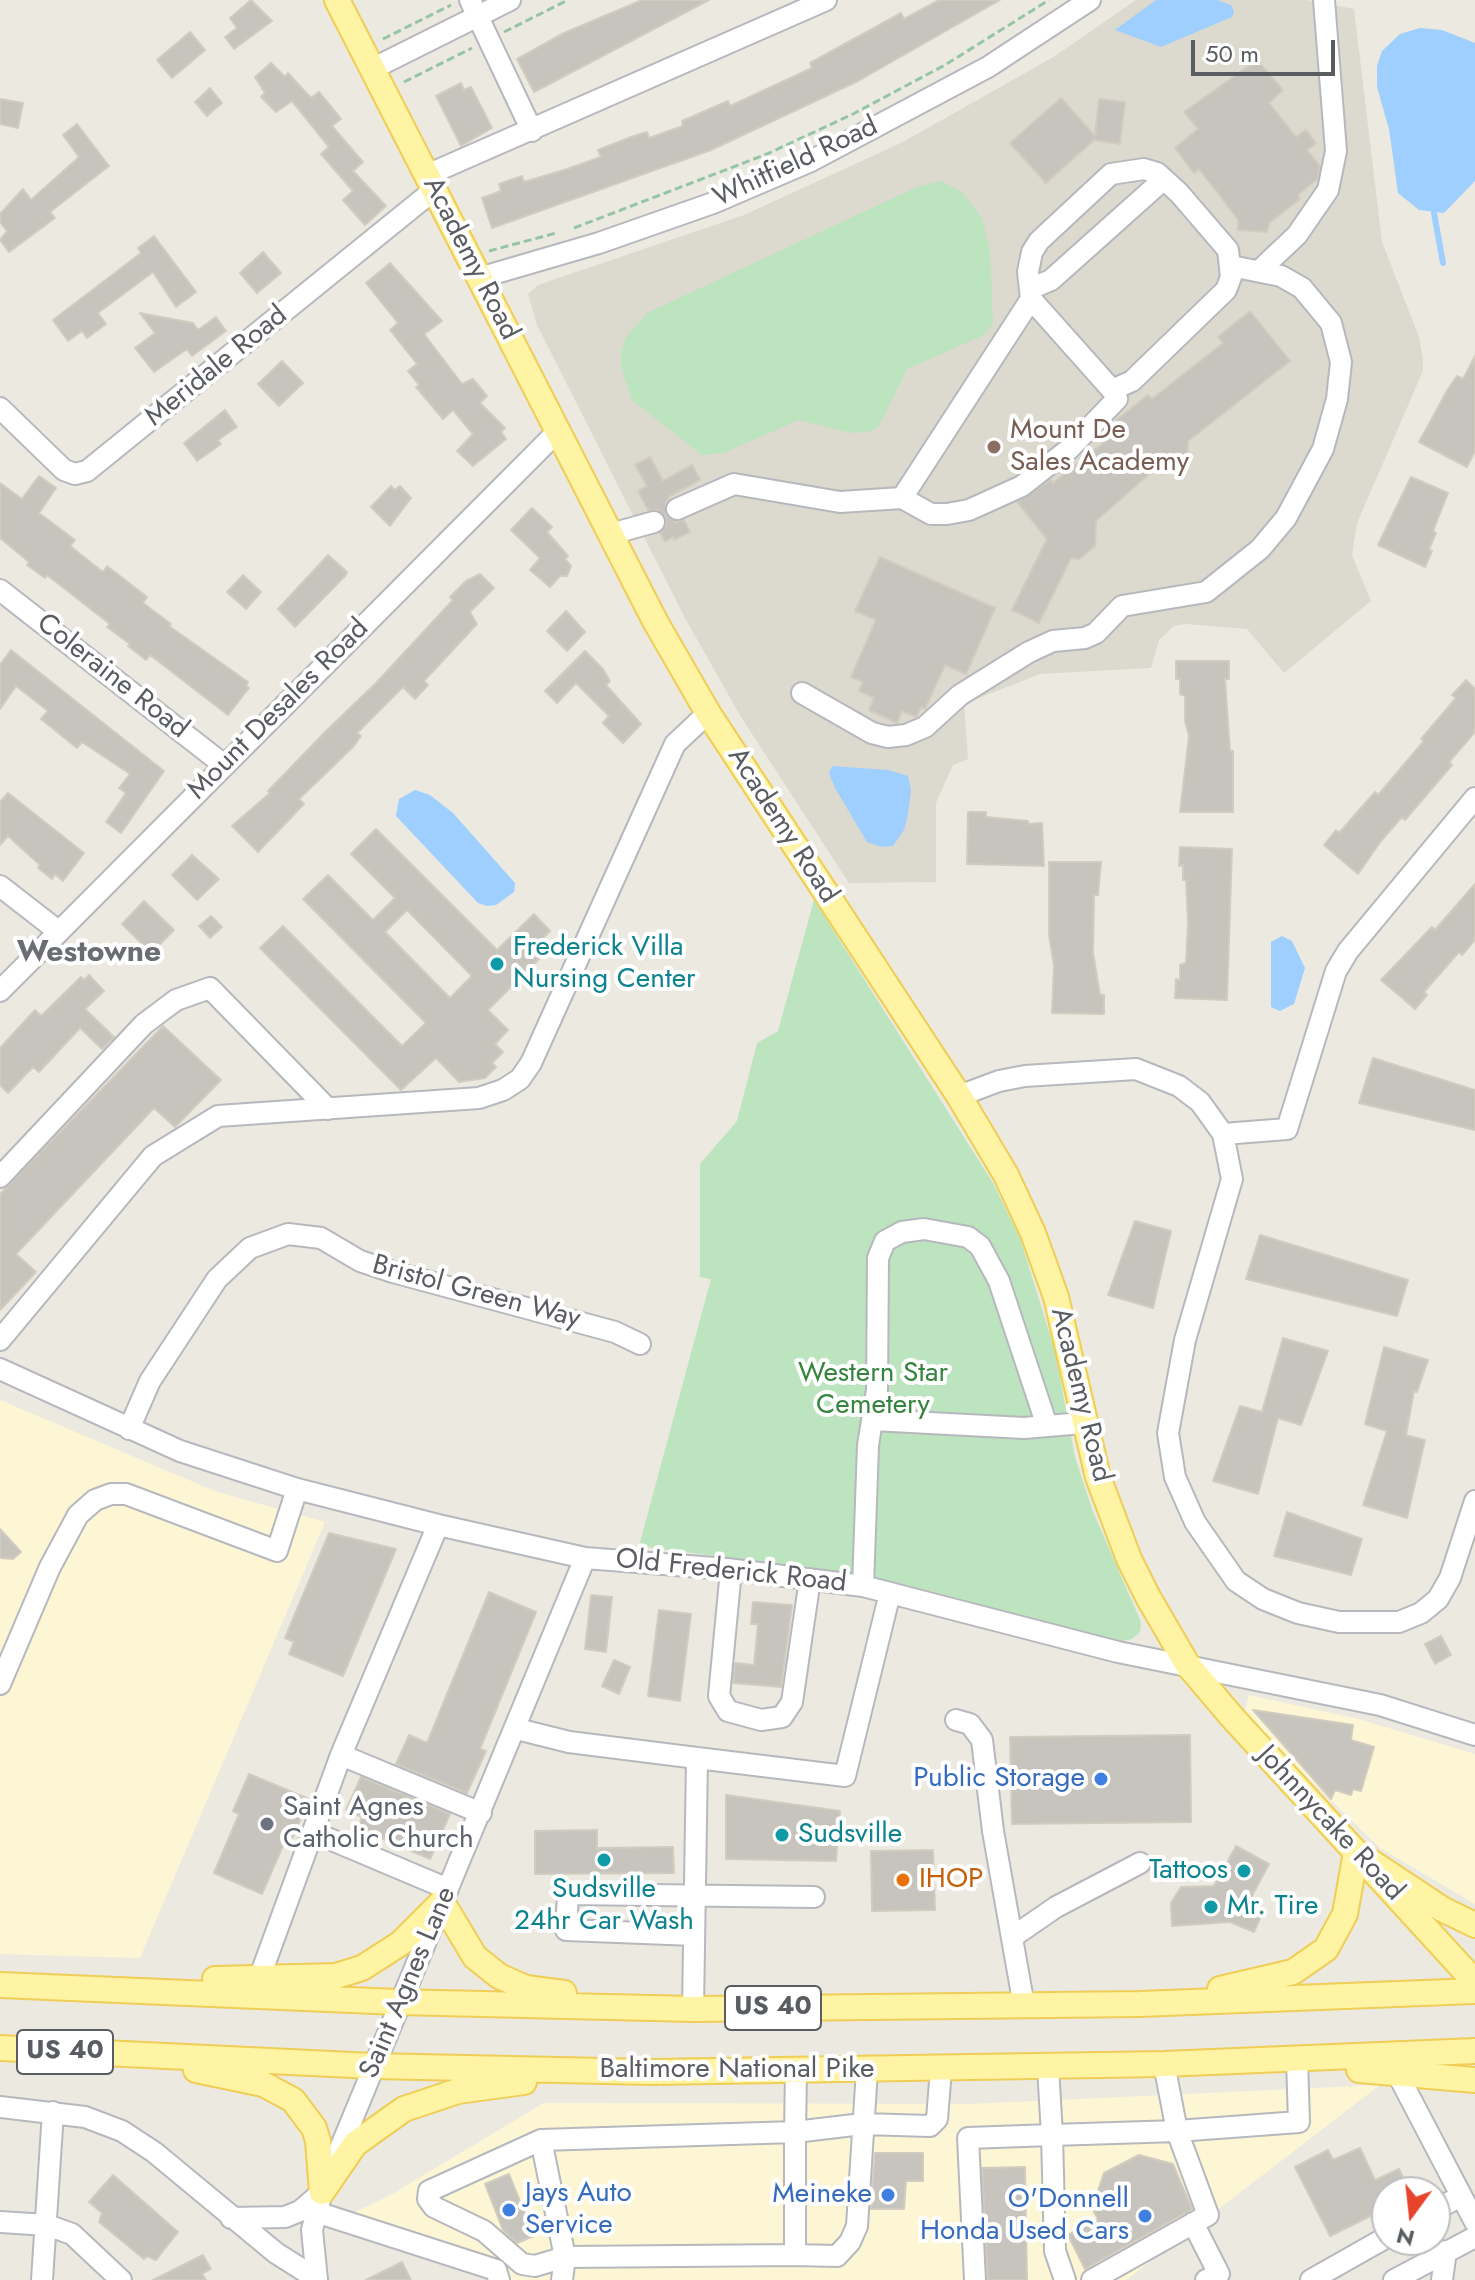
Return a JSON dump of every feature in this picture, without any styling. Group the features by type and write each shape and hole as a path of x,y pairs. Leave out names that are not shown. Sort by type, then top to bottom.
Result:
{"main road":[{"name":"Academy Road","path":"337,0 655,621 708,713 959,1096 1006,1175 1033,1233 1056,1297 1098,1477 1129,1559 1187,1664"},
{"name":"Johnnycake Road","path":"1187,1664 1475,1982"},
{"path":"1147,2003 1264,1980 1313,1961 1326,1949 1345,1914 1356,1852 1442,1909 1475,1925"},
{"path":"7,1986 336,1976 362,1968 401,1943 445,1896 475,1957 499,1976 526,1988 653,2008"},
{"name":"US 40","path":"7,1986 398,2002 693,2009 1024,2006 1475,1991"},
{"name":"Baltimore National Pike","path":"0,2048 373,2066 651,2072 1297,2063"},
{"path":"1297,2063 1475,2051"},
{"path":"130,2056 263,2084 293,2100 314,2128 318,2141 319,2202"},
{"path":"1297,2063 1475,2080"},
{"path":"319,2202 355,2144 404,2109 430,2098 505,2083 651,2072"}],"street":[{"path":"372,69 474,8 510,0"},
{"name":"Meridale Road","path":"0,408 64,470 75,474 87,471 430,182 532,131 826,0"},
{"name":"Whitfield Road","path":"479,278 599,243 713,203 811,161 988,67 1090,0"},
{"path":"1260,270 1297,235 1328,190 1336,151 1324,0"},
{"path":"474,8 532,131"},
{"path":"677,509 734,484 840,502 902,498 931,514 947,514 969,510 1022,486 1069,449 1117,399 1030,294 1032,252 1039,241 1111,174 1144,169 1164,179 1228,250 1231,266 1226,290 1132,381 1112,390"},
{"path":"902,498 1030,294 1051,280 1164,179"},
{"path":"802,693 872,733 888,737 906,735 925,727 960,695 1029,652 1053,641 1085,638 1096,633 1122,606 1206,592 1260,549 1292,508 1323,449 1337,399 1341,362 1331,323 1302,288 1281,276 1231,266"},
{"name":"Mount Desales Road","path":"0,991 559,430"},
{"path":"611,534 654,522"},
{"name":"Coleraine Road","path":"0,590 224,765"},
{"path":"0,1338 153,1156 218,1116 479,1098 503,1090 520,1079 531,1063 675,744 708,713"},
{"path":"1223,1134 1287,1129 1336,971 1348,951 1475,798"},
{"path":"0,886 58,931"},
{"path":"0,1177 144,1024 176,1000 210,988 328,1109"},
{"path":"959,1096 999,1081 1025,1076 1136,1069 1179,1086 1200,1102 1223,1134 1232,1179 1185,1340 1168,1433 1175,1477 1195,1522 1215,1555 1236,1581 1263,1599 1298,1613 1339,1622 1399,1622 1421,1613 1438,1599 1450,1578 1475,1501"},
{"path":"863,1586 868,1445 877,1390 878,1258 885,1241 902,1232 924,1229 968,1237 980,1246 991,1262 1047,1426"},
{"name":"Bristol Green Way","path":"129,1429 150,1381 217,1279 250,1248 288,1234 321,1238 360,1261 382,1269 615,1332 640,1344"},
{"name":"Old Frederick Road","path":"0,1369 180,1451 297,1489 438,1525 585,1558 731,1570 863,1586 1118,1652 1380,1705 1475,1735"},
{"path":"873,1420 1047,1426 1083,1423"},
{"path":"0,1684 50,1567 78,1515 95,1500 111,1494 126,1494 277,1551 297,1489"},
{"path":"259,1979 341,1755 438,1525"},
{"name":"Saint Agnes Lane","path":"317,2280 312,2230 319,2202 398,2002 517,1729 585,1558"},
{"path":"731,1570 719,1696 728,1711 761,1720 782,1717 792,1702 810,1579"},
{"path":"517,1729 569,1742 845,1776 890,1593"},
{"path":"956,1720 970,1724 982,1740 993,1831 1024,2006"},
{"path":"341,1755 481,1813"},
{"path":"693,2009 697,1758"},
{"path":"313,1832 445,1896"},
{"path":"1014,1936 1056,1907 1140,1863"},
{"path":"694,1935 566,1930 568,1894 814,1897"},
{"path":"975,2280 968,2138 1177,2131 1299,2122 1297,2063"},
{"path":"1164,2064 1177,2131 1216,2278"},
{"path":"1048,2067 1055,2251 1065,2280"},
{"path":"867,2070 862,2124 857,2226 850,2242 837,2256 565,2257 535,2266 522,2264 484,2231 434,2207 428,2199 429,2191 541,2140 795,2132 862,2124 930,2126 937,2119 941,2069"},
{"path":"795,2255 796,2071"},
{"path":"1396,2071 1475,2222"},
{"path":"0,2107 53,2112 106,2123 139,2141 231,2218 317,2280"},
{"path":"42,2280 53,2112"},
{"path":"541,2140 565,2257 562,2280"},
{"path":"1451,2201 1461,2196"},
{"path":"231,2218 285,2217 319,2202 496,2270 499,2280"},
{"path":"1092,2280 1201,2219"},
{"path":"0,2222 47,2225 72,2234 121,2280"},
{"path":"1451,2249 1475,2237"},
{"path":"1311,2280 1371,2246"},
{"path":"1394,2280 1437,2256"},
{"path":"1442,2280 1445,2256"}],"path":[{"path":"378,39 462,0"},
{"path":"401,87 401,83 568,0"},
{"path":"573,229 767,154 853,114 945,65 1049,0"},
{"path":"484,250 558,233"}],"shaded area":[{"name":"Mount De Sales Academy","path":"1136,0 1307,0 1354,9 1382,242 1419,337 1423,359 1423,371 1357,523 1352,555 1371,601 1284,673 1247,629 1186,624 1174,626 1159,640 1151,668 1040,674 964,704 968,759 953,765 936,803 936,882 849,883 741,717 686,620 537,325 528,294 538,285 744,215 903,142 1055,56"},
{"path":"0,1400 217,1492 325,1522 140,1958 0,1954"},
{"path":"1249,1695 1358,1719 1475,1754 1475,1904 1380,1848 1244,1715"},
{"path":"1380,2085 1126,2280 508,2280 351,2214 394,2193 544,2103 971,2104"}],"green space":[{"path":"940,181 961,191 982,218 990,251 993,323 984,335 907,369 879,426 872,431 852,433 799,420 723,453 702,455 632,400 621,367 621,352 626,337 647,313 917,187"},
{"name":"Western Star Cemetery","path":"814,900 993,1183 1020,1238 1055,1351 1075,1457 1092,1509 1141,1622 1140,1632 1132,1639 1122,1641 1078,1632 927,1590 841,1573 639,1546 711,1279 700,1277 700,1164 737,1121 757,1043 778,1031"}],"water":[{"path":"1156,0 1217,0 1231,5 1234,12 1232,17 1161,47 1115,30"},
{"path":"1420,28 1442,30 1475,43 1475,181 1444,213 1419,210 1398,193 1389,129 1377,87 1377,66 1382,51 1400,34"},
{"path":"832,766 888,770 908,776 911,790 908,814 904,830 893,846 882,847 867,842 835,788 829,773"},
{"path":"415,790 430,795 453,813 515,883 514,892 496,905 478,903 396,816 399,799"},
{"path":"1282,936 1292,941 1305,968 1294,1004 1280,1011 1271,1007 1271,942"}],"building":[{"path":"251,0 272,21 234,49 225,37 237,28 230,18"},
{"path":"642,0 709,0 534,92 517,59 564,33"},
{"path":"939,0 1000,0 858,81 711,150 492,228 482,198 501,191 499,184 522,176 524,182 567,169 601,157 598,150 631,137 647,132 649,138 683,126 682,121 728,101 730,106 812,68 810,63 901,13 904,19"},
{"path":"190,32 205,50 172,78 157,60"},
{"path":"1257,60 1283,90 1269,103 1296,137 1306,130 1316,143 1307,150 1320,166 1317,179 1298,195 1300,199 1269,223 1267,232 1238,230 1238,220 1221,197 1199,169 1194,173 1175,148 1198,129 1184,112"},
{"path":"271,63 285,77 288,73 311,98 319,92 341,119 332,126 363,162 353,171 386,206 365,225 343,200 353,191 321,154 329,147 292,101 276,112 261,97 265,93 255,77"},
{"path":"461,83 464,90 471,87 492,128 461,146 436,96"},
{"path":"210,88 222,103 207,116 195,102"},
{"path":"1061,98 1095,136 1099,99 1125,102 1120,144 1094,140 1046,183 1010,143"},
{"path":"0,99 23,103 18,128 0,124"},
{"path":"77,124 109,166 50,212 55,218 9,252 0,240 7,231 0,222 0,214 23,189 31,200 79,157 63,135"},
{"path":"154,236 196,292 176,307 153,272 98,313 106,324 87,338 82,331 68,341 53,320 141,253 138,248"},
{"path":"263,252 281,273 257,293 240,273"},
{"path":"390,263 442,321 424,334 462,384 473,379 487,396 480,403 505,428 501,432 506,439 473,466 457,451 473,434 453,410 443,419 416,387 419,385 408,371 417,364 390,330 398,323 366,283"},
{"path":"1250,311 1290,361 1188,441 1187,457 1173,468 1158,466 1096,521 1095,546 1079,559 1071,558 1039,623 1012,610 1047,539 1017,502 1051,480 1053,483 1122,428 1116,420 1148,395 1152,399 1223,343 1218,337"},
{"path":"140,313 193,323 198,330 216,317 226,331 192,356 187,349 154,372 135,348 155,333"},
{"path":"1475,356 1475,451 1467,467 1419,442 1448,389 1457,376 1463,379"},
{"path":"282,361 303,383 279,406 258,384"},
{"path":"225,410 237,427 218,440 221,444 197,461 184,443"},
{"path":"650,457 663,481 692,465 700,480 670,496 666,502 666,515 675,522 684,520 690,532 674,540 673,537 665,542 660,533 666,526 666,518 658,510 648,510 638,491 647,486 635,465"},
{"path":"39,476 56,488 39,513 75,540 70,546 103,572 107,566 147,597 143,603 171,624 169,626 248,682 246,686 249,688 228,715 150,655 146,660 107,627 110,624 47,575 45,578 27,565 29,562 0,538 0,483 22,499"},
{"path":"1411,477 1448,493 1433,531 1436,533 1429,549 1432,551 1425,567 1378,545"},
{"path":"391,486 395,490 400,486 411,498 390,526 371,507"},
{"path":"532,508 552,527 547,532 568,556 565,559 571,566 567,576 560,576 550,587 530,570 540,558 511,530"},
{"path":"328,555 347,572 295,627 278,609"},
{"path":"880,557 995,608 966,674 945,665 925,709 921,707 916,717 902,711 897,723 869,710 874,698 859,691 863,682 851,677 876,620 855,611"},
{"path":"480,574 494,588 470,612 477,624 424,681 428,685 415,699 403,687 357,733 361,736 353,747 299,799 304,804 258,852 232,826 270,793 268,791 376,683 453,600 450,597 466,581"},
{"path":"243,575 261,592 246,609 227,592"},
{"path":"566,611 585,632 567,651 547,631"},
{"path":"11,650 164,771 121,833 106,822 126,793 119,788 130,774 82,742 77,748 41,719 48,711 16,686 0,709 0,665"},
{"path":"585,651 603,669 610,681 606,685 641,724 623,743 603,723 609,716 576,683 557,703 545,691"},
{"path":"1176,661 1229,661 1229,679 1225,679 1230,751 1233,751 1233,812 1180,812 1189,736 1185,721 1185,696 1180,694 1180,679 1176,679"},
{"path":"1466,680 1475,689 1475,732 1449,762 1452,765 1405,820 1402,817 1381,841 1358,874 1324,845 1336,830 1339,833 1375,792 1378,795 1424,741 1421,739 1456,698 1452,695"},
{"path":"8,793 84,853 63,881 55,874 52,879 38,868 40,865 8,836 0,845 0,802"},
{"path":"968,812 986,812 986,817 1028,821 1028,824 1042,823 1044,866 967,864"},
{"name":"Frederick Villa Nursing Center","path":"376,829 497,950 534,914 550,931 538,943 547,951 488,1010 508,1030 495,1044 503,1052 492,1063 496,1067 485,1078 459,1082 436,1058 401,1090 260,948 283,926 402,1046 426,1023 303,899 328,875 373,920 395,898 351,854","holes":["407,910 472,976 450,998 385,932"]},
{"path":"1180,847 1232,849 1227,1000 1175,998 1180,965 1186,963 1188,924 1186,880 1183,880 1183,865 1179,866"},
{"path":"192,855 219,879 197,900 172,875"},
{"path":"1049,862 1101,862 1098,895 1094,895 1093,953 1100,995 1104,995 1104,1014 1052,1013 1054,966 1049,935"},
{"path":"1475,884 1475,940 1462,955 1459,952 1424,992 1427,995 1415,1009 1381,980 1432,927 1435,930"},
{"path":"144,901 174,930 151,953 122,924"},
{"path":"211,916 222,927 210,938 199,926"},
{"path":"89,975 104,991 85,1009 114,1037 102,1049 80,1028 39,1072 33,1067 8,1093 0,1085 0,1048 35,1010 41,1016 81,977 84,980"},
{"path":"163,1026 221,1080 175,1127 154,1108 16,1254 36,1272 0,1310 0,1194"},
{"path":"1373,1058 1475,1090 1475,1130 1359,1103"},
{"path":"1135,1221 1171,1231 1153,1308 1108,1295"},
{"path":"1260,1235 1408,1280 1397,1316 1246,1279"},
{"path":"1283,1338 1328,1351 1301,1425 1278,1418 1258,1494 1213,1481 1240,1406 1262,1412"},
{"path":"1384,1347 1428,1360 1417,1392 1414,1391 1406,1435 1425,1440 1407,1518 1363,1505 1387,1431 1365,1424"},
{"path":"1287,1512 1362,1539 1351,1575 1274,1556"},
{"path":"0,1529 21,1552 13,1559 0,1558"},
{"path":"329,1533 396,1549 343,1676 289,1654 294,1642 285,1638"},
{"path":"489,1592 536,1612 480,1749 486,1751 467,1793 396,1764 409,1735 427,1743"},
{"path":"591,1595 612,1597 606,1652 585,1649"},
{"path":"753,1602 792,1605 781,1687 733,1683 735,1663 754,1665 758,1624 751,1624"},
{"path":"659,1610 691,1614 680,1701 648,1696"},
{"path":"1441,1636 1451,1655 1435,1664 1425,1644"},
{"path":"614,1660 630,1667 619,1694 602,1686"},
{"path":"1253,1710 1353,1725 1351,1740 1374,1747 1361,1791 1353,1789 1351,1795 1335,1790 1331,1799"},
{"name":"Public Storage","path":"1190,1735 1191,1822 1012,1824 1010,1737"},
{"name":"Saint Agnes Catholic Church","path":"249,1774 309,1799 293,1837 288,1834 262,1894 214,1873 239,1814 233,1811"},
{"path":"361,1777 450,1814 430,1859 358,1828 362,1817 346,1810"},
{"name":"Sudsville","path":"726,1795 840,1811 836,1861 726,1859"},
{"name":"Sudsville 24hr Car Wash","path":"597,1830 597,1848 673,1847 674,1873 535,1874 535,1831"},
{"path":"1236,1846 1269,1864 1247,1905 1263,1911 1254,1932 1230,1922 1172,1926 1171,1903 1181,1887 1214,1886"},
{"name":"IHOP","path":"933,1850 935,1910 872,1911 871,1851"},
{"path":"1360,2148 1373,2176 1371,2216 1330,2236 1295,2167 1328,2150 1333,2160"},
{"name":"Meineke","path":"875,2153 923,2153 923,2181 906,2181 904,2209 871,2209"},
{"name":"O'Donnell Honda Used Cars","path":"1139,2155 1173,2164 1192,2209 1085,2269 1068,2235 1098,2219 1092,2208 1104,2173"},
{"path":"1025,2167 1027,2280 988,2280 982,2168"},
{"path":"1399,2169 1402,2176 1384,2176"},
{"name":"Jays Auto Service","path":"509,2174 534,2236 517,2243 503,2230 485,2184"},
{"path":"113,2175 178,2232 156,2260 147,2256 144,2259 99,2222 102,2213 89,2202"},
{"path":"203,2255 211,2269 202,2274 206,2280 153,2280"},
{"path":"402,2262 411,2280 366,2280"}],"waterway":[{"path":"1434,213 1443,263"}],"place":[{"name":"Mount De Sales Academy","path":"994,447"},
{"name":"Frederick Villa Nursing Center","path":"497,964"},
{"name":"Public Storage","path":"1101,1779"},
{"name":"Saint Agnes Catholic Church","path":"267,1824"},
{"name":"Sudsville","path":"782,1835"},
{"name":"Sudsville 24hr Car Wash","path":"604,1860"},
{"name":"Tattoos","path":"1244,1871"},
{"name":"IHOP","path":"903,1880"},
{"name":"Mr. Tire","path":"1211,1907"},
{"name":"Meineke","path":"888,2195"},
{"name":"Jays Auto Service","path":"509,2210"},
{"name":"O'Donnell Honda Used Cars","path":"1145,2216"}],"district":[{"name":"Westowne","path":"89,954"}]}
